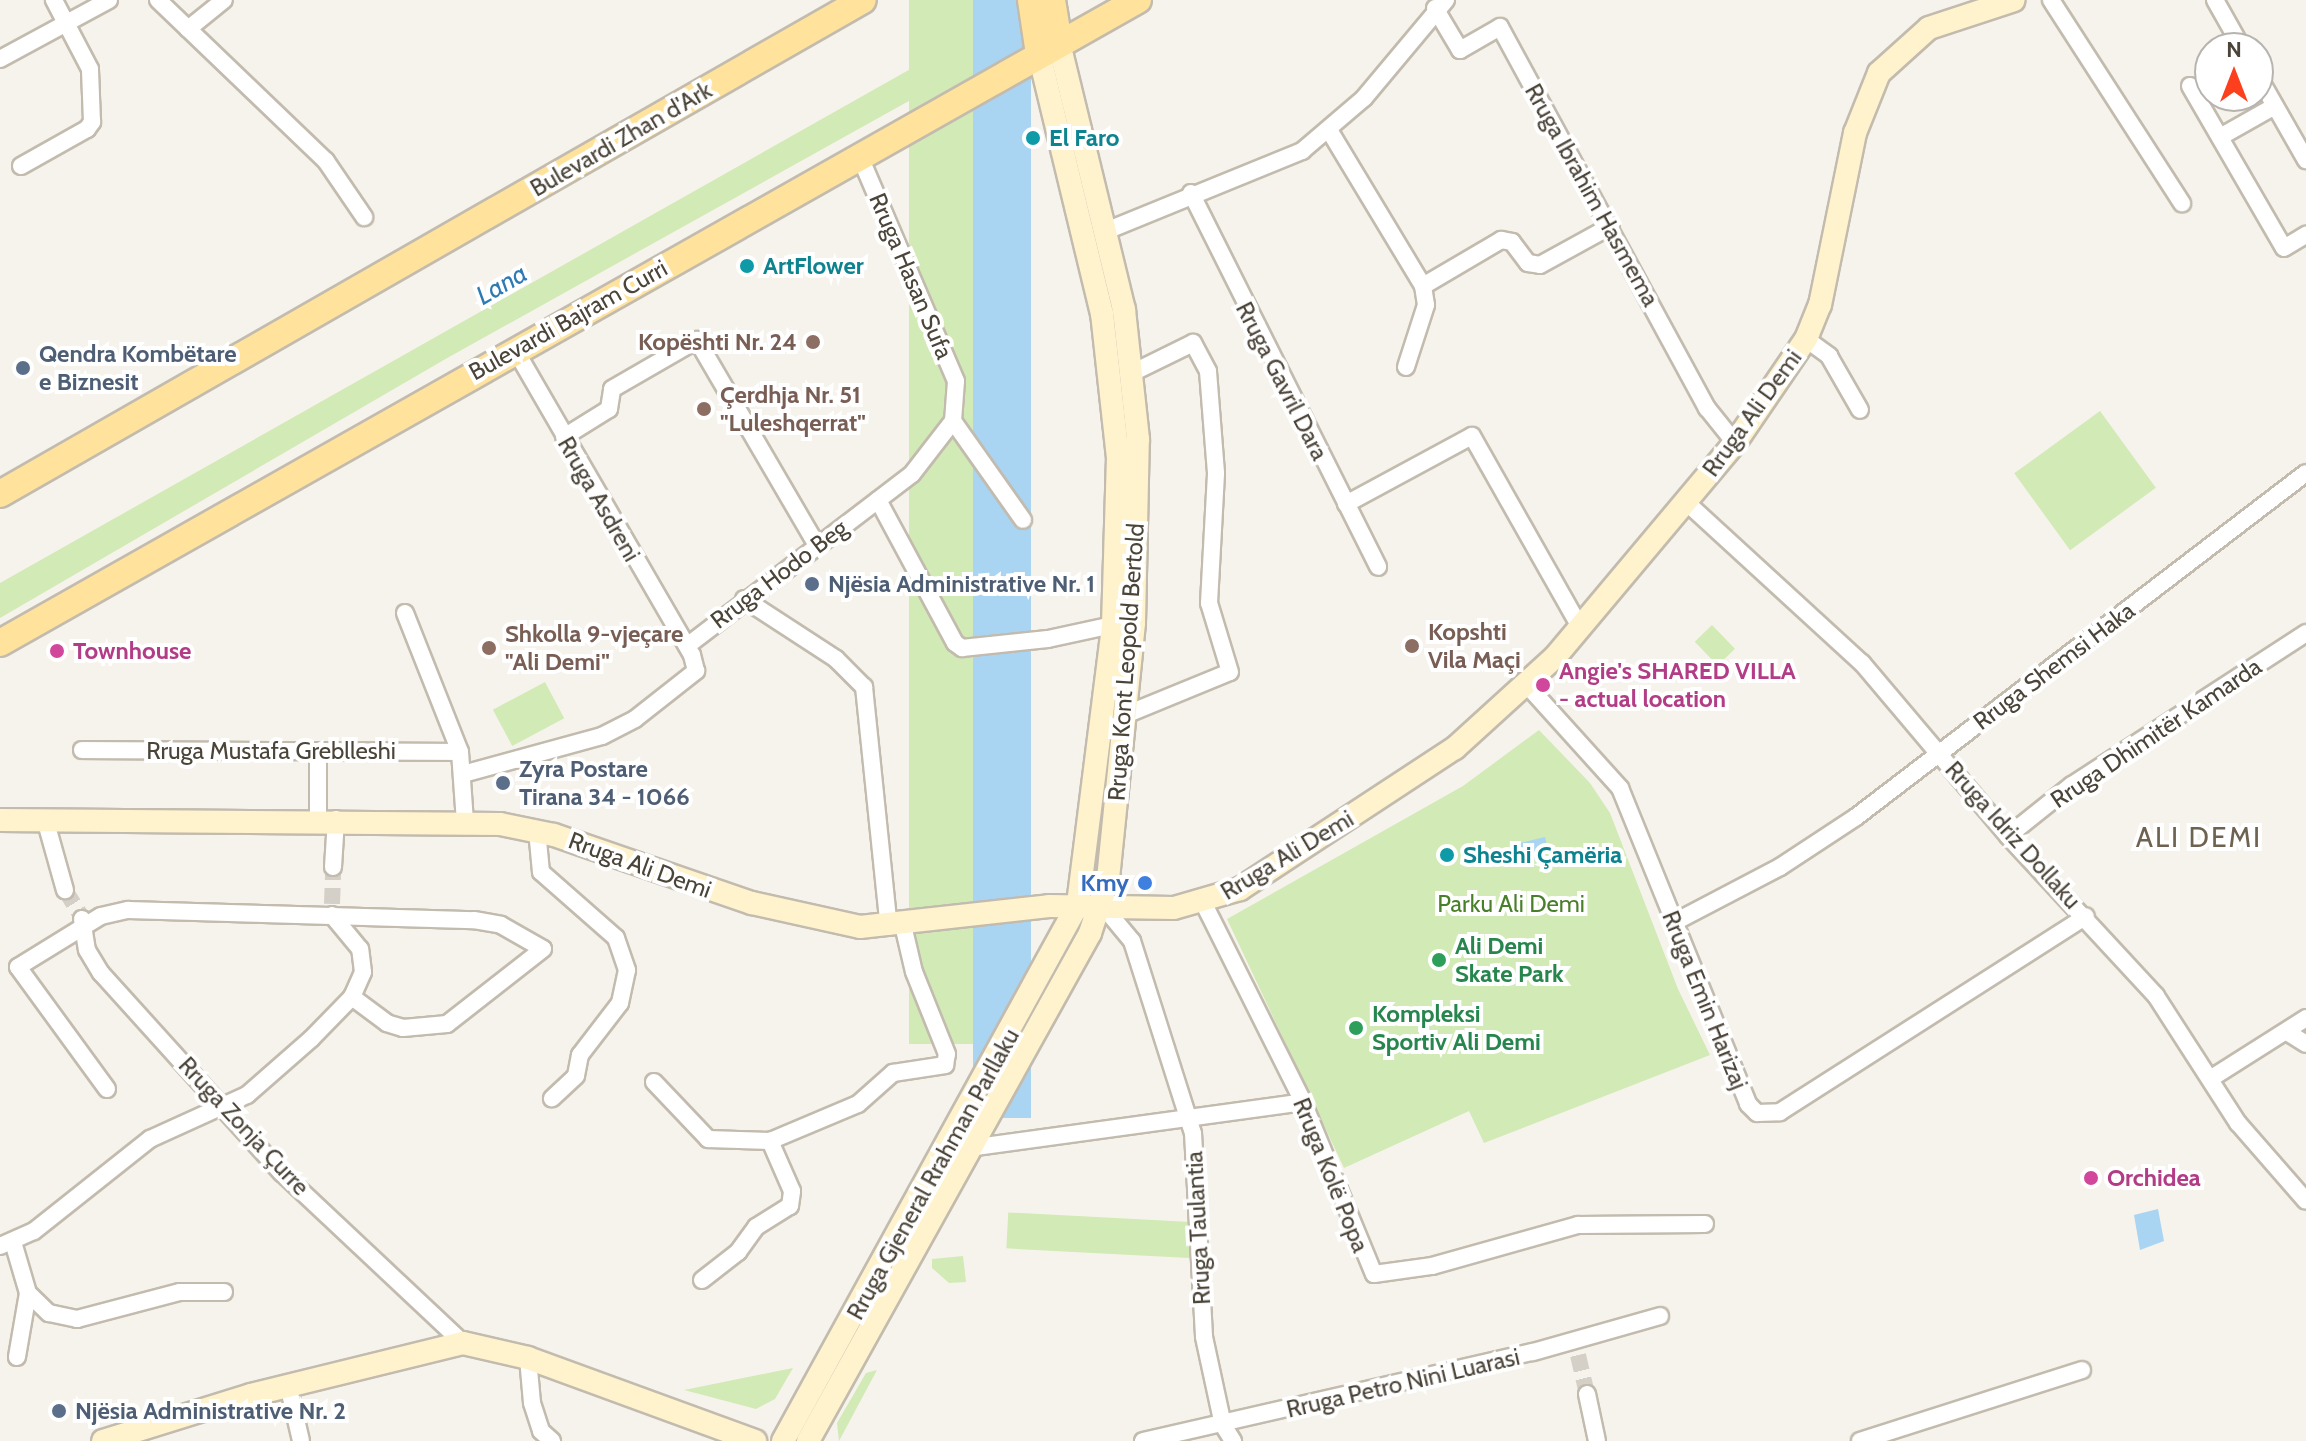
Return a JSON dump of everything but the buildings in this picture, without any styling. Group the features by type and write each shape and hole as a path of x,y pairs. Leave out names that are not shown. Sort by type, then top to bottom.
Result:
{"main road":[{"name":"Bulevardi Zhan d'Ark","path":"0,494 863,0"},
{"name":"Bulevardi Bajram Curri","path":"0,643 1138,0"},
{"name":"Rruga Ali Demi","path":"0,820 465,821 537,830 752,903 837,926 896,926 1078,904 1163,908 1203,902 1240,889 1445,755 1527,685 1580,627 1735,443 1806,339 1820,305 1855,133 1879,73 1929,28 2014,0"},
{"path":"1043,10 1049,49"},
{"name":"Rruga Kont Leopold Bertold","path":"1049,49 1106,231 1134,372 1138,543 1125,715 1102,905"},
{"name":"Rruga Kont Leopold Bertold","path":"1049,49 1102,314 1114,391 1118,458 1113,625 1078,904"},
{"name":"Rruga Gjeneral Rrahman Parllaku","path":"783,1441 1060,946 1078,904"},
{"name":"Rruga Gjeneral Rrahman Parllaku","path":"808,1441 1102,905"},
{"path":"103,1441 288,1385 463,1343 528,1358 755,1441"}],"street":[{"path":"21,166 92,122 90,69 54,0"},
{"path":"0,59 109,0"},
{"path":"158,0 326,161 364,217"},
{"path":"188,29 224,0"},
{"path":"2051,0 2182,203"},
{"path":"2215,0 2233,32"},
{"path":"1106,231 1191,193 1269,165 1329,130 1364,98 1441,4"},
{"name":"Rruga Ibrahim Hasmema","path":"1441,4 1460,50 1500,27 1611,226 1707,408 1735,443"},
{"path":"2190,86 2284,248 2306,235"},
{"path":"2220,137 2275,106 2306,160"},
{"path":"1329,130 1423,286 1426,305 1406,367"},
{"name":"Rruga Hasan Sufa","path":"860,157 959,396"},
{"name":"Rruga Gavril Dara","path":"1191,193 1378,567"},
{"path":"1423,286 1501,240 1512,242 1528,263 1540,265 1611,226"},
{"path":"1806,339 1829,356 1860,410"},
{"path":"564,437 609,409 612,389 697,340 816,544"},
{"path":"1125,715 1230,672 1209,603 1216,473 1208,371 1193,343 1134,372"},
{"name":"Rruga Asdreni","path":"515,350 687,646"},
{"name":"Rruga Hodo Beg","path":"463,774 565,750 635,719 696,671 687,646 744,599 912,474 953,421 959,396"},
{"path":"953,421 1023,520"},
{"path":"1346,504 1472,436 1580,627"},
{"name":"Rruga Shemsi Haka","path":"1673,923 1780,867 1941,753 2306,473"},
{"path":"878,500 955,643 962,648 1048,639 1113,625"},
{"name":"Rruga Idriz Dollaku","path":"1685,501 1854,656 1941,753 2008,836 2086,916 2156,996 2246,1134 2303,1193"},
{"path":"654,1082 708,1139 770,1141 858,1104 893,1073 945,1065 947,1054 896,926 864,687 836,659 744,599"},
{"path":"405,613 460,752 465,821"},
{"name":"Rruga Dhimitër Kamarda","path":"2008,836 2072,785 2306,633"},
{"name":"Rruga Emin Harizaj","path":"1527,685 1620,788 1748,1104 1770,1115 1957,1003 2086,916"},
{"name":"Rruga Mustafa Greblleshi","path":"82,750 460,752"},
{"path":"318,751 333,867"},
{"path":"45,819 65,890"},
{"path":"537,830 541,872 616,938 627,970 620,1003 580,1055 576,1076 552,1098"},
{"name":"Rruga Kolë Popa","path":"1203,902 1303,1102 1374,1274 1432,1266 1578,1225 1705,1224"},
{"name":"Rruga Taulantia","path":"1102,905 1132,941 1188,1117 1198,1174 1202,1320 1223,1425"},
{"path":"107,1089 18,967 82,922 128,910 332,910 474,920 501,925 543,949 447,1024 417,1029 395,1025 352,997"},
{"path":"224,1292 180,1292 77,1319 49,1313 28,1293 7,1244 150,1139 222,1107 268,1079 352,997 363,960 332,910"},
{"name":"Rruga Zonja Çurre","path":"82,922 87,950 101,973 222,1107 282,1173 463,1343"},
{"path":"2210,1079 2306,1018"},
{"path":"2287,1032 2306,1044"},
{"path":"969,1148 1303,1102"},
{"path":"702,1280 738,1252 756,1227 790,1206 792,1191 770,1141"},
{"path":"17,1357 28,1293"},
{"name":"Rruga Petro Nini Luarasi","path":"1143,1441 1576,1348 1660,1316"},
{"path":"528,1358 532,1403 541,1431 552,1441"},
{"path":"1860,1441 2082,1370"},
{"path":"288,1385 301,1441"},
{"path":"1587,1394 1597,1441"},
{"path":"1223,1425 1233,1441"}],"green space":[{"path":"909,0 973,0 973,1044 909,1044"},
{"path":"1008,14 1013,43 449,357 0,618 0,583"},
{"path":"2100,411 2156,488 2070,550 2014,473"},
{"path":"1712,625 1735,649 1718,665 1695,642"},
{"path":"545,682 564,718 512,746 493,710"},
{"name":"Parku Ali Demi","path":"1539,730 1590,783 1610,813 1678,989 1710,1055 1484,1143 1469,1111 1344,1168 1227,919 1463,786"},
{"path":"1008,1212 1191,1222 1189,1258 1006,1248"},
{"path":"963,1256 966,1282 949,1283 932,1268 932,1259"},
{"path":"793,1368 775,1399 756,1409 684,1390"},
{"path":"877,1370 839,1441 837,1423 866,1373"}],"water":[{"path":"973,0 1031,0 1031,1118 973,1118"},
{"path":"1545,837 1548,849 1531,862 1524,865 1505,856 1520,843"},
{"path":"2158,1209 2164,1241 2140,1250 2134,1215"}],"tunnel":[{"path":"332,904 333,867"},
{"path":"65,890 82,917"},
{"path":"1578,1355 1587,1394"}],"place":[{"name":"El Faro","path":"1033,138"},
{"name":"ArtFlower","path":"747,266"},
{"name":"Kopështi Nr. 24","path":"813,342"},
{"name":"Qendra Kombëtare e Biznesit","path":"23,368"},
{"name":"Çerdhja Nr. 51 \"Luleshqerrat\"","path":"704,409"},
{"name":"Njësia Administrative Nr. 1","path":"812,584"},
{"name":"Kopshti Vila Maçi","path":"1412,646"},
{"name":"Shkolla 9-vjeçare \"Ali Demi\"","path":"489,648"},
{"name":"Townhouse","path":"57,651"},
{"name":"Angie's SHARED VILLA - actual location","path":"1543,685"},
{"name":"Zyra Postare Tirana 34 - 1066","path":"503,783"},
{"name":"Sheshi Çamëria","path":"1447,855"},
{"name":"Kmy","path":"1145,883"},
{"name":"Ali Demi Skate Park","path":"1439,960"},
{"name":"Kompleksi Sportiv Ali Demi","path":"1356,1028"},
{"name":"Orchidea","path":"2091,1178"},
{"name":"Njësia Administrative Nr. 2","path":"59,1411"}],"district":[{"name":"ALI DEMI","path":"2199,837"}],"water label":[{"name":"Lana","path":"502,285"}]}
